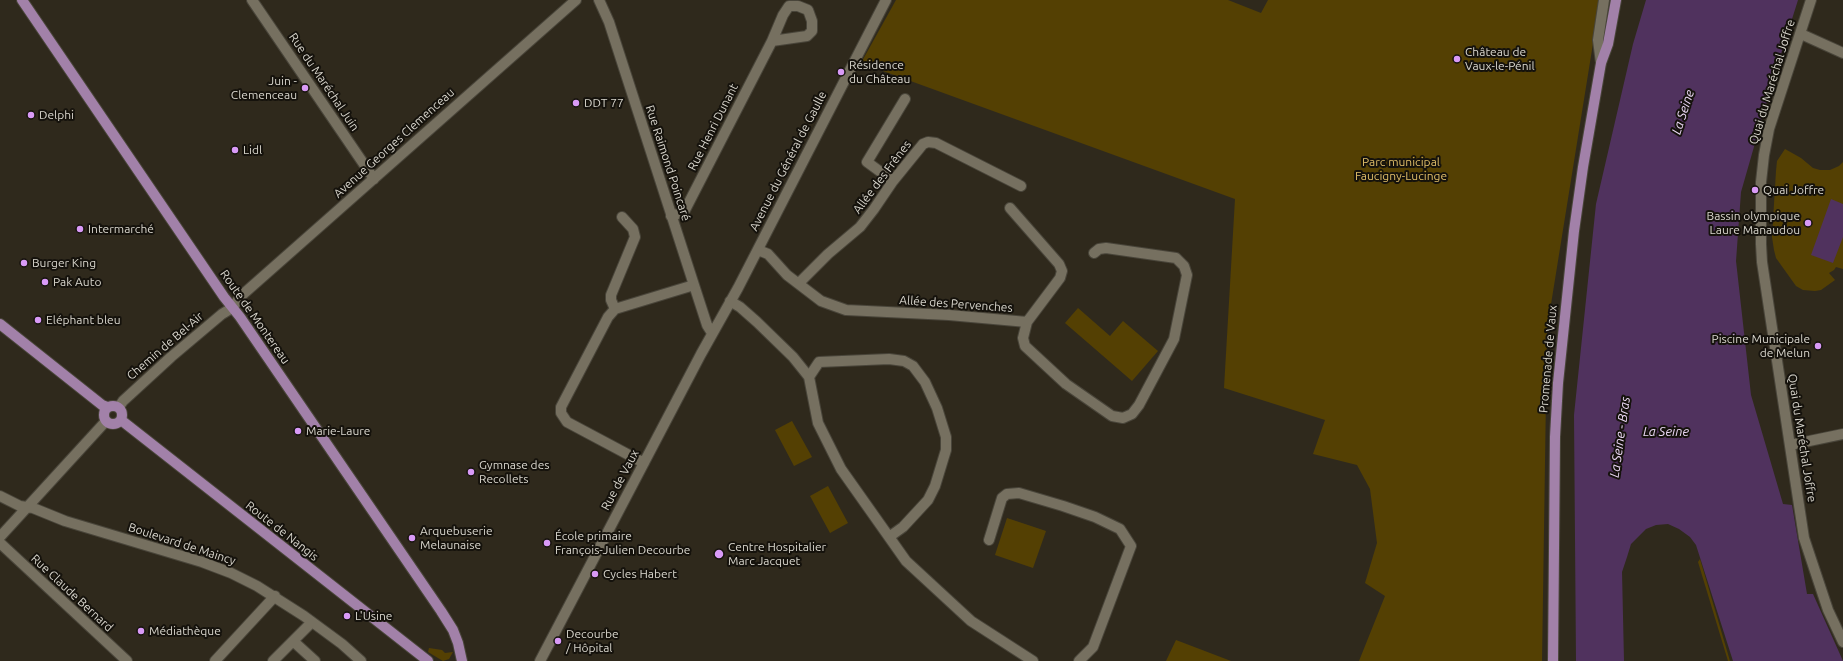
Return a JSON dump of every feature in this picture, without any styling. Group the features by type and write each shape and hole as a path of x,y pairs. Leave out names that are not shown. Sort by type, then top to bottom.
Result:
{"main road":[{"name":"Route de Montereau","path":"22,0 441,611 453,630 461,656 453,661"},
{"name":"Promenade de Vaux","path":"1553,661 1556,410 1574,231 1601,63 1608,44 1616,0"},
{"path":"0,324 102,406 107,407 114,405 119,407 123,414 121,420 114,424 106,420 104,412 107,407"},
{"name":"Route de Nangis","path":"121,420 428,661"}],"street":[{"name":"Rue du Maréchal Juin","path":"252,0 374,179"},
{"name":"Avenue Georges Clemenceau","path":"232,308 241,296 576,0"},
{"name":"Rue Raimond Poincaré","path":"599,0 609,22 694,286 707,325 712,333"},
{"name":"Avenue du Général de Gaulle","path":"712,333 758,250 886,0"},
{"path":"1601,63 1598,40 1604,0"},
{"name":"Quai du Maréchal Joffre","path":"1811,0 1770,130 1764,155 1761,182 1762,262 1804,538 1828,610 1843,642"},
{"path":"1801,34 1843,53"},
{"name":"Rue Henri Dunant","path":"671,216 684,212 772,41"},
{"path":"893,181 867,162 905,99"},
{"name":"Allée des Frênes","path":"799,283 828,254 860,227 920,147 928,142 936,143 1021,186"},
{"name":"Allée des Pervenches","path":"758,250 768,254 787,275 822,301 846,310 949,315 1027,322 1060,278 1062,270 1059,264 1010,208"},
{"path":"615,309 611,300 611,295 635,237 633,229 622,217"},
{"path":"1027,322 1023,338 1025,346 1066,384 1112,416 1123,418 1132,414 1139,405 1174,338 1187,275 1184,266 1176,258 1106,248 1099,249 1094,253"},
{"path":"644,463 567,422 561,413 561,407 608,317 615,309 694,286"},
{"path":"730,301 740,307 757,322 793,358 809,377 818,423 841,469 888,538 906,561 972,621 1033,661"},
{"name":"Chemin de Bel-Air","path":"119,407 123,400 172,357 220,316 232,308"},
{"name":"Rue de Vaux","path":"540,661 712,333"},
{"path":"809,377 819,362 889,359 904,361 913,366 925,382 937,408 946,436 946,450 936,486 928,500 903,527 888,538"},
{"path":"0,537 106,420"},
{"path":"1790,446 1843,434"},
{"path":"989,540 1002,498 1007,494 1019,493 1063,506 1095,517 1120,529 1131,546 1093,647 1079,661"},
{"name":"Boulevard de Maincy","path":"0,496 20,506 33,508 88,529 202,562 246,580 274,596 312,622 342,644 361,661"},
{"name":"Rue Claude Bernard","path":"0,544 127,661"},
{"path":"215,661 274,596"},
{"path":"273,661 312,622"},
{"path":"293,640 315,661"}],"green space":[{"name":"Parc municipal Faucigny-Lucinge","path":"896,0 1228,0 1261,13 1268,0 1600,0 1547,329 1542,661 1359,661 1385,596 1365,583 1377,543 1370,489 1357,465 1313,454 1325,420 1224,388 1235,199 861,63"},
{"name":"Bassin olympique Laure Manaudou","path":"1785,149 1801,158 1813,168 1820,170 1830,170 1839,166 1843,162 1843,269 1836,267 1829,273 1835,280 1821,290 1803,290 1796,286 1776,258 1772,237 1776,171 1777,161"},
{"path":"1078,308 1110,336 1123,321 1158,351 1132,381 1065,323"},
{"path":"792,421 812,457 794,466 775,430"},
{"path":"828,486 848,523 830,533 810,496"},
{"path":"1007,518 1046,531 1033,568 995,555"},
{"path":"1700,559 1730,661 1728,661 1698,562"},
{"path":"1176,640 1231,661 1166,661"},
{"path":"429,648 442,650 445,653 453,652 449,659 443,661 428,652"}],"water":[{"name":"La Seine","path":"1646,0 1798,0 1741,192 1736,261 1751,395 1783,504 1792,505 1807,594 1813,594 1843,661 1733,661 1696,545 1690,537 1679,529 1668,524 1656,525 1646,529 1631,544 1622,572 1624,661 1576,661 1574,415 1596,204 1633,44"},
{"path":"1831,199 1843,204 1843,237 1833,263 1811,255"}],"place":[{"name":"Château de Vaux-le-Pénil","path":"1457,59"},
{"name":"Résidence du Château","path":"841,72"},
{"name":"Juin - Clemenceau","path":"305,88"},
{"name":"DDT 77","path":"576,103"},
{"name":"Delphi","path":"31,115"},
{"name":"Lidl","path":"235,150"},
{"name":"Quai Joffre","path":"1755,190"},
{"name":"Bassin olympique Laure Manaudou","path":"1808,223"},
{"name":"Intermarché","path":"80,229"},
{"name":"Burger King","path":"24,263"},
{"name":"Pak Auto","path":"45,282"},
{"name":"Eléphant bleu","path":"38,320"},
{"name":"Piscine Municipale de Melun","path":"1818,346"},
{"name":"Marie-Laure","path":"298,431"},
{"name":"Gymnase des Recollets","path":"471,472"},
{"name":"Arquebuserie Melaunaise","path":"412,538"},
{"name":"École primaire François-Julien Decourbe","path":"547,543"},
{"name":"Centre Hospitalier Marc Jacquet","path":"719,554"},
{"name":"Cycles Habert","path":"595,574"},
{"name":"L'Usine","path":"347,616"},
{"name":"Médiathèque","path":"141,631"},
{"name":"Decourbe / Hôpital","path":"558,641"}],"water label":[{"name":"La Seine - Bras","path":"1620,437"}]}
